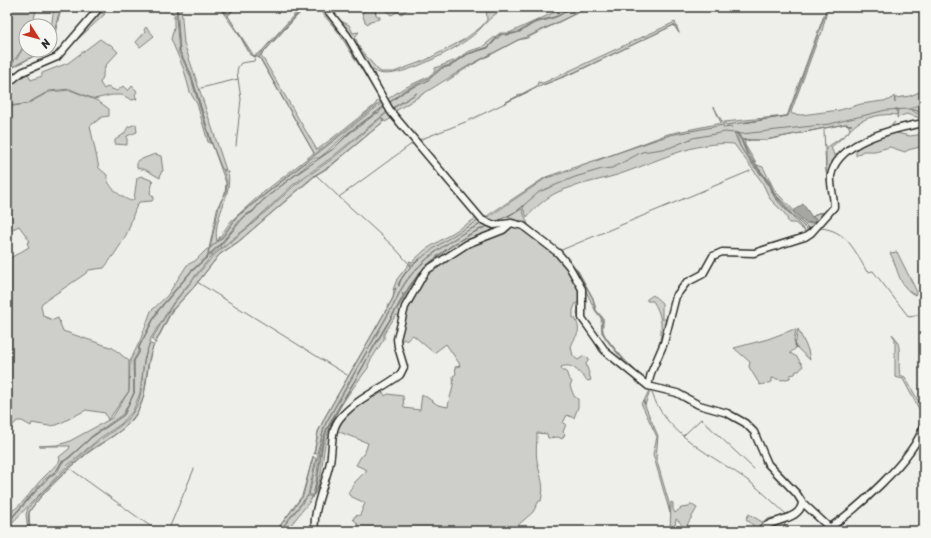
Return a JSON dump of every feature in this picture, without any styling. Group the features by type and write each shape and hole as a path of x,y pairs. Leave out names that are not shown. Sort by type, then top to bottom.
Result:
{"street":[{"path":"7,84 22,72 57,57 100,7"},
{"path":"325,7 347,35 387,106 482,220 494,224 517,224 529,229 564,259 582,289 582,313 585,323 612,358 648,386 677,393 699,405 727,413 745,423 754,432 768,464 829,530 854,509 902,461 917,442 924,424"},
{"path":"648,386 651,373 664,343 676,296 686,284 703,274 713,256 722,252 754,253 805,237 811,233 834,207 831,175 841,158 863,141 878,134 924,123"},
{"path":"315,531 315,516 330,463 334,428 339,419 351,408 400,375 404,367 397,343 402,320 410,298 422,277 427,270 467,244 503,230 511,223"},
{"path":"760,531 766,524 788,518 800,508 802,502"}],"shaded area":[{"path":"16,7 37,7 34,18 18,18 18,55 7,67 7,10"},
{"path":"54,7 63,7 58,18 52,18"},
{"path":"177,7 181,7 184,43 226,170 222,169 212,144 191,73 180,52"},
{"path":"222,7 228,14 236,7 228,16 254,56 262,51 301,7 303,7 258,56 253,57"},
{"path":"305,7 308,7 297,16 261,55 317,150 375,105 379,98 339,33 317,7 323,7 341,28 382,101 261,197 260,195 314,153 259,57"},
{"path":"365,7 375,7 376,15 380,17 380,19 370,21 368,24 365,22 362,13 365,11"},
{"path":"386,7 413,7 404,11 402,14 397,12 391,15 385,10"},
{"path":"413,7 420,7 415,10"},
{"path":"486,7 505,7 490,18 474,35 463,43 423,64 395,73 383,74 374,71 368,66 354,48 339,22 341,21 349,25 353,33 359,32 355,37 360,49 377,69 381,72 394,72 426,60 465,39 481,27 487,20"},
{"path":"572,7 589,7 518,40 468,66 394,112 392,109 417,93 392,108 388,104 372,73 375,74 374,76 388,99 402,89 428,77 435,71 435,68 456,60 467,52 482,47 500,33 509,33 564,8 566,10 559,15 534,22 524,29 532,24 558,16","holes":["502,34 488,48 468,54 451,66 442,68 427,81 405,91 388,104 403,91 429,78 440,68 450,65 467,54 488,47 499,35"]},
{"path":"828,7 821,35 819,36 791,112 792,114 801,115 840,110 861,104 890,100 894,96 895,103 895,98 910,96 924,90 924,112 910,109 916,113 924,114 924,119 906,114 897,118 898,109 897,109 897,115 880,115 869,118 858,123 849,130 848,125 852,125 845,124 766,140 742,140 738,133 734,132 740,146 736,133 748,156 783,205 775,197 769,186 775,198 808,234 802,237 806,232 795,223 789,223 785,214 770,199 762,182 734,144 704,145 617,175 565,189 550,197 527,217 523,208 525,205 518,211 522,209 528,224 513,219 509,216 515,212 492,224 482,219 490,216 546,178 569,171 668,134 721,123 714,107 724,125 723,128 732,127 727,127 724,122 786,116 743,123 788,116"},
{"path":"98,12 105,14 78,39 76,37"},
{"path":"174,15 176,17 179,53 190,75 211,144 208,142 197,104 190,92 184,70 171,39 174,28"},
{"path":"675,22 679,33 674,25 575,72 504,103 537,86 538,82 543,83"},
{"path":"146,27 154,36 140,47 136,42 145,32 144,30"},
{"path":"100,39 107,44 110,44 118,52 106,65 100,83 104,89 107,87 117,91 123,86 128,91 132,86 137,91 135,95 137,99 132,100 122,95 112,95 94,99 70,89 49,91 26,104 7,106 7,86 27,71 31,80 42,76 42,73 68,63"},
{"path":"18,57 18,58 30,58 16,65 7,74 7,69"},
{"path":"70,90 98,101 109,109 109,116 102,117 90,126 99,168 107,175 107,179 112,187 123,197 131,201 134,199 137,178 141,176 153,181 150,193 154,197 152,201 139,202 126,235 104,268 89,270 42,303 41,306 43,316 53,320 58,318 63,331 113,348 129,361 129,391 108,420 105,413 86,410 57,425 49,426 32,423 31,426 22,421 17,421 8,431 7,260 29,247 27,243 30,241 19,226 7,234 7,107 27,104 49,92"},
{"path":"383,102 385,105 350,131 323,155 316,158 262,201 253,211 243,216 221,243 191,271 157,311 139,347 133,361 134,393 123,414 92,436 69,458 61,462 57,470 45,479 13,516 11,515 12,511 25,499 60,460 59,457 69,449 70,446 39,446 57,445 68,442 112,418 129,391 130,361 140,341 151,311 167,296 187,265 195,261 207,249 223,237 238,216"},
{"path":"386,106 388,111 331,158 294,184 249,226 212,255 173,303 151,338 144,361 140,393 133,411 121,424 100,438 69,464 7,528 12,518 46,480 58,471 62,463 92,437 124,415 134,393 134,361 139,353 139,347 158,311 191,272 222,244 244,217 253,212 262,201 291,178 333,149 350,133 377,113 379,114 379,112"},
{"path":"388,112 413,142 392,118 385,122 383,119 383,122 330,166 315,175 238,242 219,255 194,287 171,311 155,343 152,339 173,304 213,256 249,227 295,185 332,159"},
{"path":"895,122 889,129 858,143 839,159 831,175 833,201 831,209 811,232 801,224 811,231 774,193 769,182 749,155 742,141 750,140 745,141 745,145 757,165 763,167 775,191 804,221 810,224 816,221 812,217 818,213 828,212 831,207 826,170 826,148 844,136 831,147 834,155 842,153 860,139 883,130"},
{"path":"136,124 137,132 127,136 127,145 115,144 115,140 124,134 128,127"},
{"path":"892,132 910,136 924,134 924,146 905,152 890,147 875,151 863,151 856,156 856,146"},
{"path":"155,154 161,156 163,171 161,172 160,178 146,170 137,168 137,161"},
{"path":"223,170 228,172 229,181 228,190 217,224 217,241 231,221 259,196 260,198 237,216 222,237 210,248 219,206 226,191 227,182"},
{"path":"803,204 812,217 816,219 815,222 806,223 793,211"},
{"path":"478,217 482,222 433,254 407,279 326,422 317,453 314,454 318,432 325,417 393,298 396,288 393,290 397,279 409,264 411,266 408,269 421,258 411,265 409,261 412,262 425,250"},
{"path":"484,222 491,224 466,236 492,224 509,224 429,268 402,317 396,315 384,334 384,339 369,363 368,368 345,398 357,378 330,422 321,445 313,495 309,495 324,427 408,280 433,254 465,232","holes":["465,237 446,250 422,270 447,249","417,276 368,357 403,296 402,293 404,295"]},
{"path":"511,224 519,225 558,254 581,291 581,312 604,352 647,388 600,352 592,338 579,321 577,313 579,303 576,303 573,310 573,318 575,318 577,323 578,334 571,347 573,356 578,360 584,356 589,359 586,364 591,380 588,381 573,367 561,367 562,371 566,371 572,382 570,386 574,396 578,399 578,407 574,418 567,415 563,423 566,424 563,432 565,434 562,439 558,437 548,438 547,434 537,433 537,461 543,491 541,501 539,501 533,512 517,526 514,531 461,531 446,526 433,531 355,531 358,524 353,519 355,516 360,515 365,503 350,496 348,493 355,482 367,470 356,465 362,455 364,455 368,443 337,431 338,422 369,396 371,399 383,392 385,396 388,394 403,396 404,408 420,410 422,394 438,405 448,407 453,384 453,376 456,374 455,367 460,366 459,363 446,344 434,353 413,335 406,341 405,339 398,342 406,310 424,276 467,245"},
{"path":"529,226 564,255 578,271 593,299 596,311 602,318 602,329 601,318 595,310 585,289 582,289 574,272 529,228"},
{"path":"897,252 917,292 915,295 905,287 899,276 890,253"},
{"path":"653,295 662,303 662,319 667,319 662,343 648,385 619,363 623,361 623,359 635,372 646,380 658,350 661,330 661,320 658,311 653,301 647,301 647,299"},
{"path":"798,329 808,350 810,360 795,346"},
{"path":"792,330 796,330 794,340 796,348 790,353 797,357 803,366 799,371 796,371 795,374 790,375 790,378 782,380 772,378 772,382 760,385 749,367 750,362 734,348 768,339"},
{"path":"892,334 896,338 899,348 900,375 905,377 924,411 919,409 903,379 895,377 895,339"},
{"path":"604,335 623,359 614,350"},
{"path":"150,344 154,345 150,354 144,391 139,409 129,423 89,451 49,488 29,512 30,531 28,531 26,514 28,508 75,461 97,442 125,422 134,411 138,403 142,386 144,360"},
{"path":"650,388 678,394 693,403 718,412 704,410 689,405 671,393 651,389 645,405 644,401"},
{"path":"643,401 658,436 656,458 669,503 670,513 653,454 657,437 641,403"},
{"path":"336,414 325,443 321,475 314,495 322,446 327,430"},
{"path":"729,415 738,419 744,423 754,434 768,466 795,494 799,500 799,505 793,494 762,463 760,450 754,437 746,426"},
{"path":"313,456 316,459 308,495 279,531 276,531 303,496"},
{"path":"308,496 313,496 286,531 280,531"},
{"path":"671,502 673,503 675,513 681,508 689,507 691,504 697,508 687,525 694,531 685,529 676,519 675,526 670,531"},
{"path":"799,505 799,506 796,511 792,514 762,527 758,531 750,531 753,525 746,519 749,514 762,522 771,518 783,517 794,512"}],"waterway":[{"path":"58,20 63,7"},
{"path":"163,7 176,15"},
{"path":"176,7 180,52 190,73 226,183 225,194 218,206 208,254"},
{"path":"219,7 241,38 250,55 260,58 314,153"},
{"path":"221,7 226,16"},
{"path":"259,57 304,7"},
{"path":"390,102 405,91 427,81 442,68 450,66 468,54 488,48 499,35 520,32 536,22 558,16 572,7"},
{"path":"447,81 468,67 518,40 527,38 589,7"},
{"path":"727,125 787,116 827,7"},
{"path":"919,7 924,9"},
{"path":"419,140 468,121 538,87 576,72 674,25 679,33"},
{"path":"8,74 12,68 30,58"},
{"path":"236,146 241,99 237,72 238,67 241,63 254,61 255,58"},
{"path":"201,88 238,79"},
{"path":"498,221 517,211 539,192 575,177 602,169 612,168 642,152 669,148 693,138 725,132 742,134 830,124 886,110 910,109 924,102"},
{"path":"12,517 57,470 61,463 69,458 92,437 124,415 134,393 134,361 139,353 139,347 158,311 191,272 221,244 244,217 253,211 262,201 291,178 333,149 349,133 384,107"},
{"path":"910,109 924,113"},
{"path":"338,196 316,175 331,166 383,122 382,119"},
{"path":"738,134 742,140 766,140 845,124 851,125"},
{"path":"484,218 546,177 670,135 723,125"},
{"path":"824,130 826,170 830,200"},
{"path":"742,141 748,156 769,182 774,193 792,214 811,230"},
{"path":"411,266 394,247 339,197 413,143"},
{"path":"559,251 750,171"},
{"path":"155,344 172,311 194,287 219,255 238,242 316,175"},
{"path":"813,217 818,213 826,213"},
{"path":"508,216 513,220 524,221 544,238"},
{"path":"399,286 402,278 409,269 432,249 478,221"},
{"path":"311,500 317,483 326,430 409,287 416,277 444,251 465,237 488,226"},
{"path":"820,228 829,230 844,237 854,249 867,272 873,271 909,317 924,314"},
{"path":"562,253 578,271 593,298 596,310 603,318 603,331 605,335 620,355 642,377"},
{"path":"197,282 347,375"},
{"path":"314,453 318,432 325,417 393,298 394,290 396,288"},
{"path":"30,531 28,515 39,499 77,462 119,432 133,419 142,402 148,365 153,347"},
{"path":"651,389 657,405 666,419 678,432 750,482 787,515"},
{"path":"683,436 701,419 754,469"},
{"path":"276,531 302,496 313,457"},
{"path":"168,531 194,469"},
{"path":"72,470 157,531"},
{"path":"784,531 785,522"}]}
